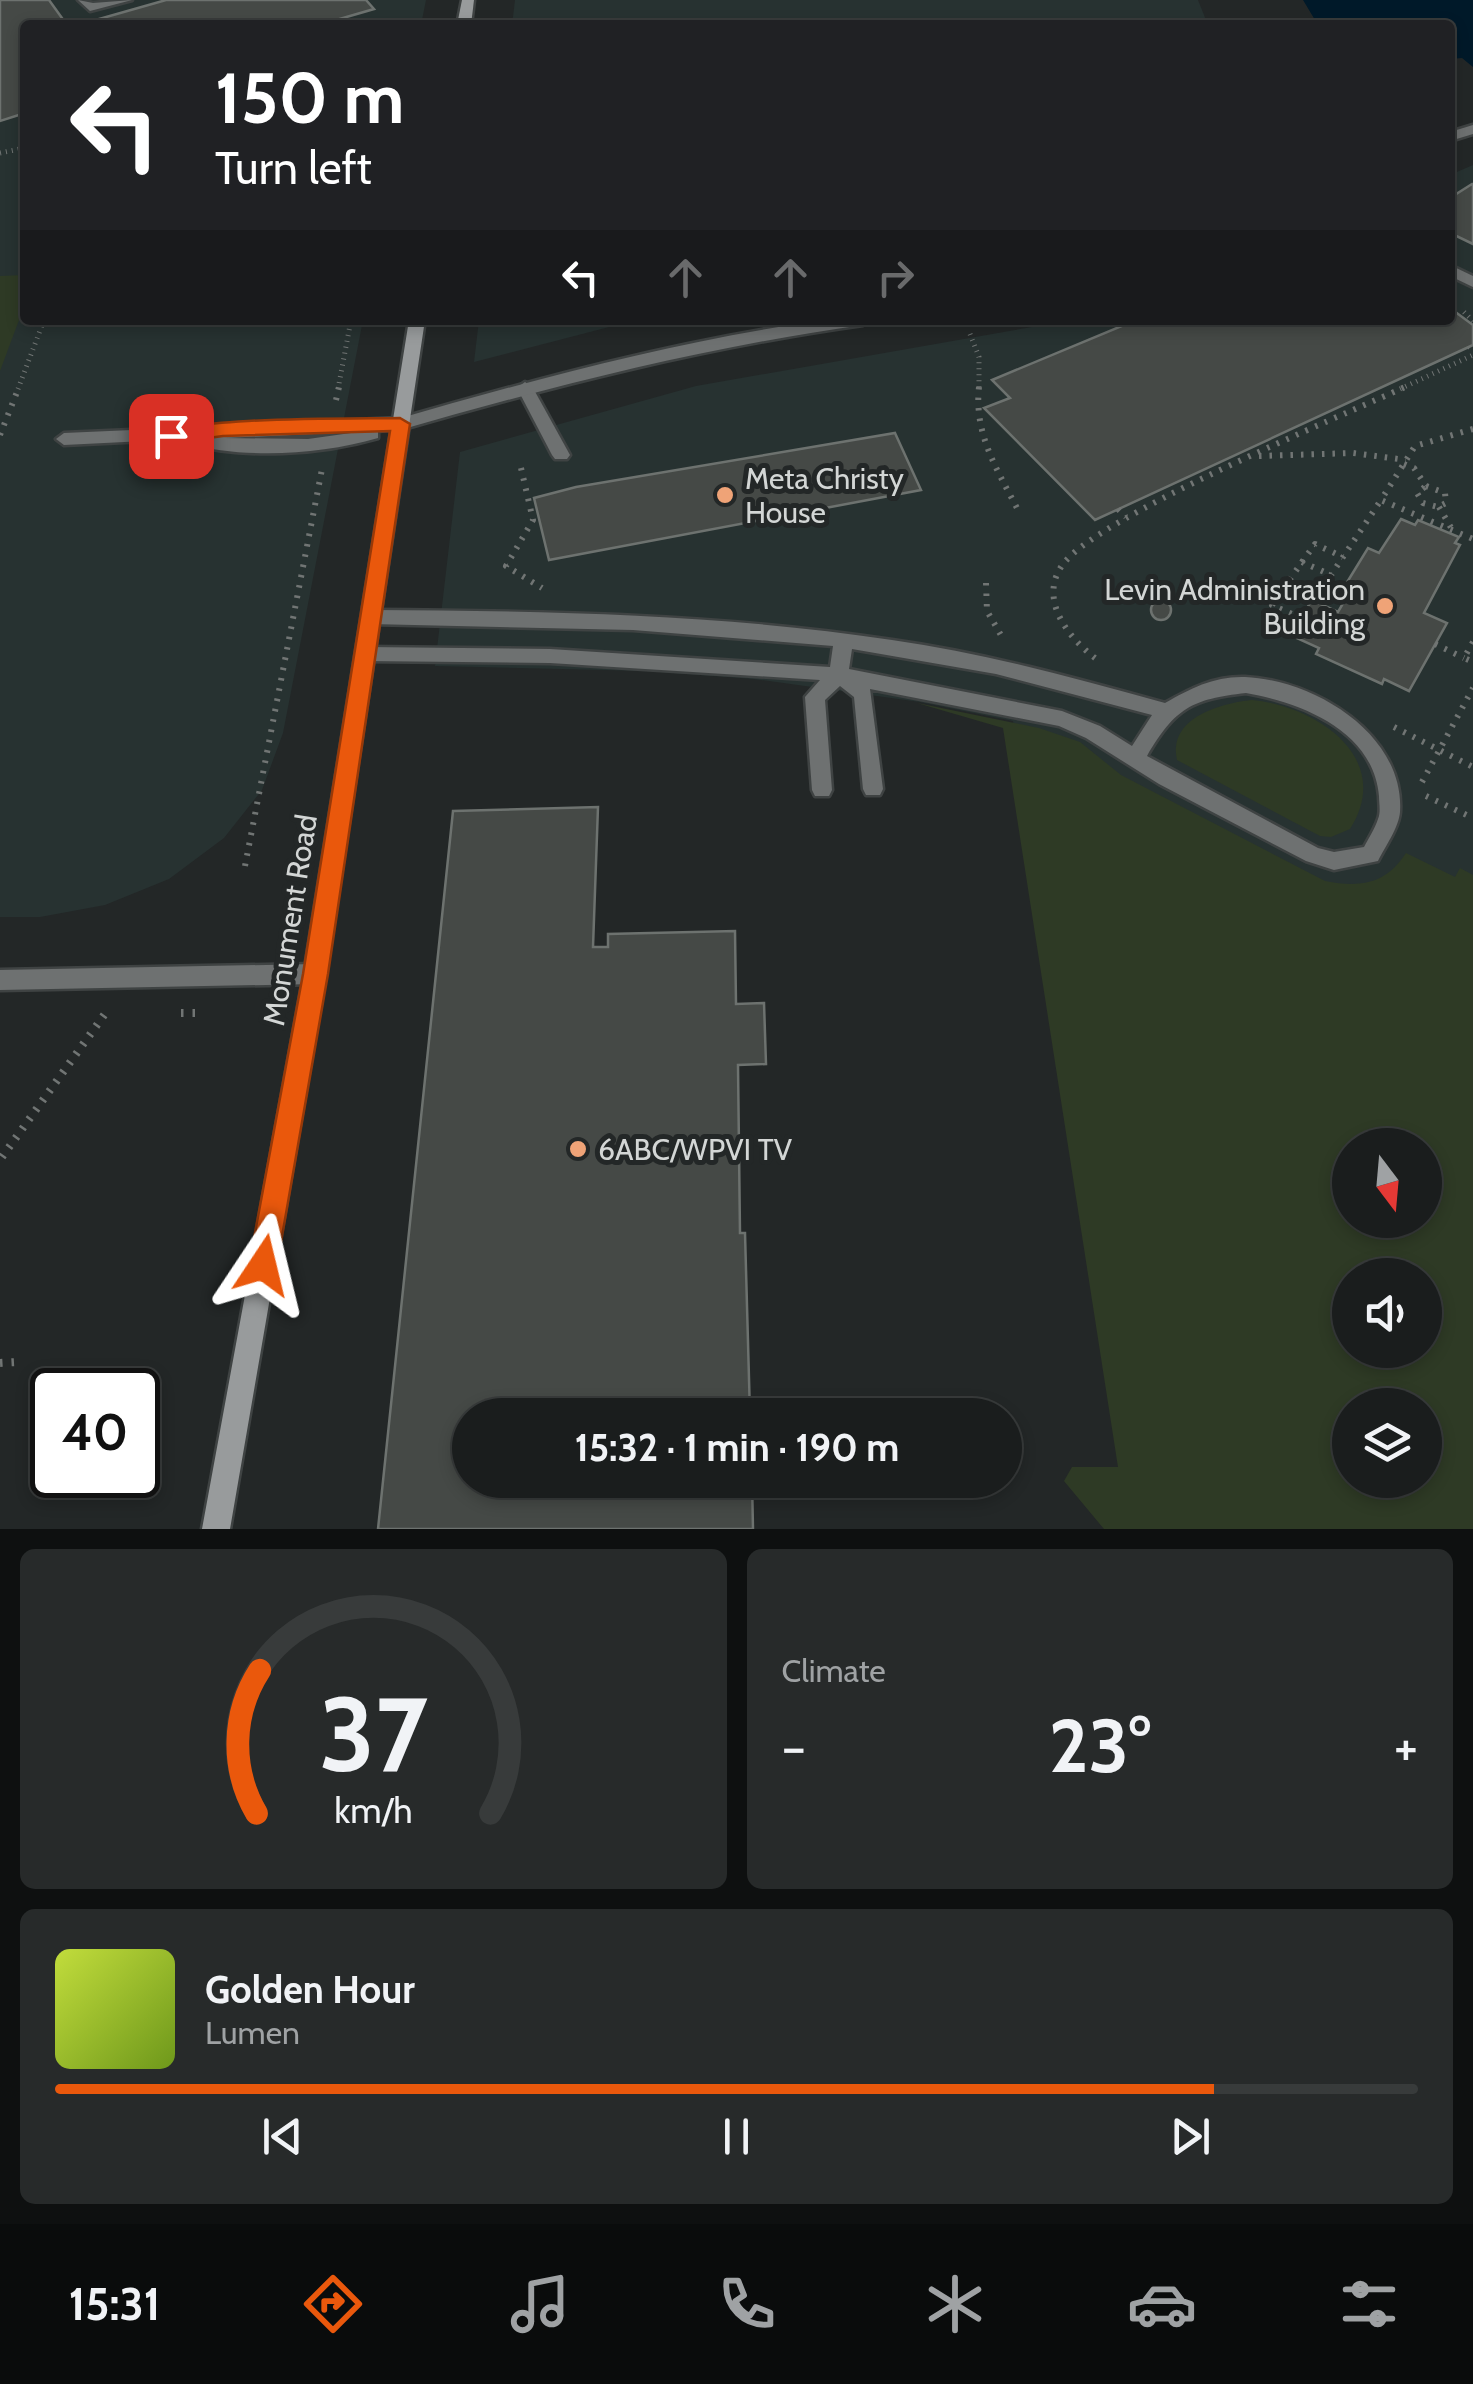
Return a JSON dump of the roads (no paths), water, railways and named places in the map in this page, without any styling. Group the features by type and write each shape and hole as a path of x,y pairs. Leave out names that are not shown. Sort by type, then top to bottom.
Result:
{"street":[{"path":"84,0 90,8 126,0"},
{"name":"Monument Road","path":"216,1529 315,974 415,325"},
{"path":"64,439 171,436 220,445 349,441 526,388 693,347 832,325"},
{"path":"526,388 561,455"},
{"path":"371,617 619,622 843,641 1052,680 1167,711"},
{"path":"822,790 815,697 839,674 843,641"},
{"path":"366,654 626,659 839,674 1062,719 1296,847 1334,862 1371,855 1390,827 1388,784 1379,761 1363,738 1314,700 1285,690 1250,686 1194,696 1167,711 1136,757"},
{"path":"839,674 863,694 874,789"},
{"path":"0,980 315,974"}],"water":[{"path":"1303,0 1473,0 1473,67 1462,58 1455,59 1455,20 1315,20"}],"place":[{"name":"Meta Christy House","path":"725,495"},
{"name":"Levin Administration Building","path":"1385,606"},
{"name":"6ABC/WPVI TV","path":"578,1149"}]}
